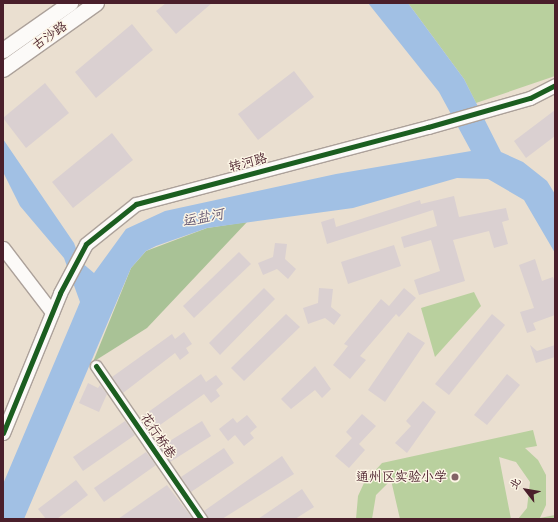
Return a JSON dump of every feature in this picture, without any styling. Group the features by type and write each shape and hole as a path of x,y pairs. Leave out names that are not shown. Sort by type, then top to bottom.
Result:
{"main road":[{"name":"古沙路","path":"3,50 70,3"},
{"name":"古沙路","path":"3,69 96,3"}],"street":[{"name":"转河路","path":"52,312 60,293 86,244 136,204 428,127 530,98 555,85"},
{"path":"3,248 52,312 3,433"},
{"name":"花行桥巷","path":"96,366 201,519"}],"green space":[{"path":"408,3 555,3 555,76 476,103 464,79"},
{"path":"247,222 147,328 93,362 131,268 146,251 207,228"},
{"path":"474,292 481,306 435,357 421,308"},
{"name":"通州区实验小学","path":"533,430 537,446 525,448 538,460 546,475 546,505 540,518 555,515 555,519 518,519 527,508 530,482 516,462 499,457 511,519 400,519 391,480 376,495 372,519 356,519 358,496 364,483 382,463"}],"water":[{"name":"运盐河","path":"368,3 408,3 464,79 501,152 523,162 547,181 555,194 555,253 524,200 488,179 457,178 353,208 207,228 156,246 146,251 131,268 24,519 3,519 3,484 80,302 64,258 20,206 3,172 3,139 74,243 81,262 94,273 126,229 165,211 336,174 471,151 439,92"}],"building":[{"path":"166,3 212,3 176,34 156,11"},
{"path":"132,24 153,50 96,98 75,72"},
{"path":"294,71 314,97 258,140 238,114"},
{"path":"45,83 69,113 26,148 3,118"},
{"path":"555,110 555,136 526,158 514,141"},
{"path":"112,133 133,160 73,208 52,182"},
{"path":"454,196 459,217 506,208 509,220 502,222 508,244 494,248 489,231 453,240 465,281 419,295 414,280 440,271 431,240 404,248 401,237 437,226 433,210 327,244 321,222 334,218 336,227 420,200 421,204"},
{"path":"275,243 287,244 285,259 296,269 288,279 277,269 263,275 258,263 273,257"},
{"path":"394,245 401,266 348,284 341,262"},
{"path":"239,252 251,264 194,318 183,306"},
{"path":"535,259 542,281 553,277 555,282 555,315 533,323 536,330 527,333 520,312 534,308 519,265"},
{"path":"264,288 275,299 220,355 209,343"},
{"path":"319,288 333,289 331,307 341,315 334,325 325,318 308,324 303,308 318,303"},
{"path":"404,288 416,298 399,317 396,314 360,356 366,360 350,379 333,365 348,346 344,344 381,299 389,306"},
{"path":"286,314 300,327 244,381 231,368"},
{"path":"492,314 505,325 449,395 435,384"},
{"path":"184,332 192,344 186,348 189,353 180,360 175,353 123,393 112,377 172,334 175,339"},
{"path":"408,332 425,343 385,402 368,390"},
{"path":"530,345 537,351 555,345 555,357 536,363"},
{"path":"315,366 331,389 322,398 315,390 291,409 281,399"},
{"path":"201,374 206,382 216,375 223,384 216,390 220,396 211,403 204,394 150,432 140,418"},
{"path":"507,374 520,385 487,425 474,415"},
{"path":"88,383 98,388 100,385 107,394 99,412 79,403"},
{"path":"423,401 436,412 407,453 395,443 411,426 406,421"},
{"path":"362,414 376,426 359,444 365,450 349,468 335,456 352,438 346,432"},
{"path":"247,415 257,427 250,433 254,438 244,446 235,435 228,441 219,429 233,418 237,423"},
{"path":"125,421 135,435 83,471 73,457"},
{"path":"202,421 211,436 170,462 160,447"},
{"path":"224,448 234,463 191,492 181,477"},
{"path":"146,452 156,465 104,502 94,488"},
{"path":"282,456 294,474 222,519 208,519 204,511"},
{"path":"76,480 88,495 57,519 46,519 38,509"},
{"path":"167,485 193,519 118,519"},
{"path":"302,489 314,507 295,519 258,519"}],"cycle path":[{"path":"3,433 60,293 86,244 136,204 428,127 530,98 555,85"},
{"path":"96,366 201,519"}],"place":[{"name":"通州区实验小学","path":"455,477"}]}
